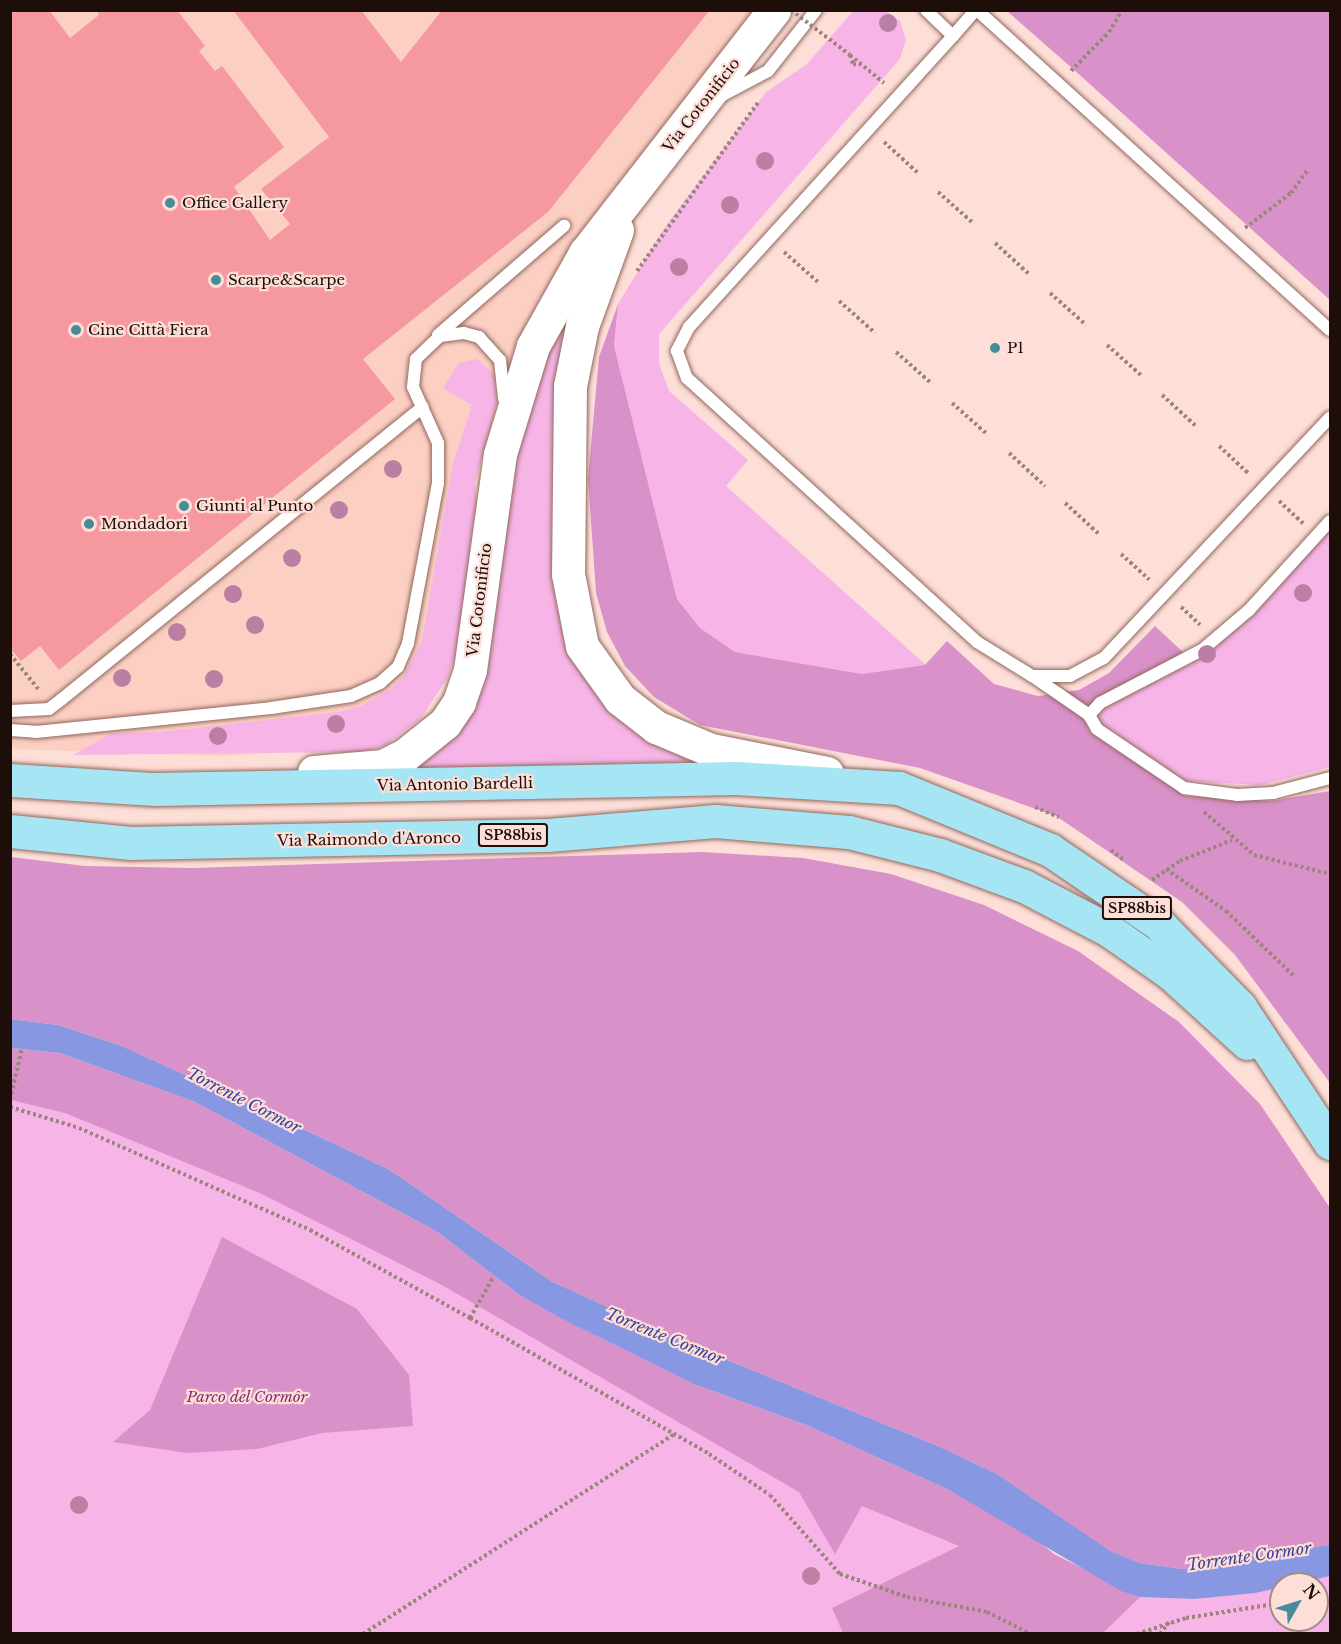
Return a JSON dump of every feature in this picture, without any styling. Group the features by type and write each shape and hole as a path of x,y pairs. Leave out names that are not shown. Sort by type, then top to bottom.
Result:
{"main road":[{"name":"Via Antonio Bardelli","path":"10,780 155,789 736,778 899,788"},
{"name":"Via Raimondo d'Aronco","path":"899,788 1050,850 1160,924 1240,1006 1330,1143"},
{"name":"Via Raimondo d'Aronco","path":"130,843 548,835 715,821 849,832 940,855 1024,886 1110,932 1170,973 1235,1030 1309,1110"},
{"name":"SP88bis","path":"10,831 130,843"}],"street":[{"name":"Via Cotonificio","path":"155,789 197,778 383,766 405,755 439,729 459,702 468,679 500,454 512,404 550,309 585,253 629,201 774,10"},
{"name":"Via Cotonificio","path":"629,201 582,326 570,386 568,574 582,645 620,699 681,740 899,788"},
{"path":"10,843 102,850 130,843"}],"lane":[{"path":"926,10 953,36"},
{"path":"1330,330 976,10 689,327 677,351 687,378 977,642 1089,715 1097,729 1184,788 1237,795 1274,793 1330,778"},
{"path":"697,109 768,71 816,12"},
{"path":"10,730 36,732 271,708 351,696 380,683 398,667 408,643 438,483 438,443 413,387 413,370 430,341 564,226"},
{"path":"430,341 464,333 478,337 496,352 504,394 500,454"},
{"path":"10,711 49,709 422,407"},
{"path":"1032,676 1070,676 1104,658 1330,417"},
{"path":"1089,715 1100,703 1202,650 1249,610 1330,522"}],"path":[{"path":"791,10 884,82 878,90"},
{"path":"1059,85 1109,32 1122,10"},
{"path":"850,55 853,64 863,65"},
{"path":"634,277 766,92 768,71"},
{"path":"884,141 918,173"},
{"path":"1233,242 1291,193 1308,170"},
{"path":"938,192 974,224"},
{"path":"995,243 1029,274"},
{"path":"784,252 818,282"},
{"path":"1050,293 1086,326"},
{"path":"838,301 875,333"},
{"path":"1107,345 1142,376"},
{"path":"896,352 932,384"},
{"path":"1162,395 1197,427"},
{"path":"952,403 987,434"},
{"path":"1219,446 1255,479"},
{"path":"1009,453 1045,486"},
{"path":"1279,501 1304,523"},
{"path":"1065,503 1100,535"},
{"path":"1121,554 1157,586"},
{"path":"1181,607 1206,630"},
{"path":"10,654 45,698"},
{"path":"1184,788 1232,840 1254,855 1330,874"},
{"path":"1026,804 1065,822"},
{"path":"1152,880 1166,869 1232,840"},
{"path":"1100,844 1135,867"},
{"path":"1166,869 1226,910 1294,976"},
{"path":"1143,873 1160,885"},
{"path":"10,1100 22,1048"},
{"path":"10,1107 79,1128 310,1230 470,1318 675,1434 770,1495 840,1574 907,1597 987,1612 1031,1634"},
{"path":"470,1318 494,1276"},
{"path":"363,1634 675,1434"},
{"path":"1137,1634 1170,1622 1269,1605"},
{"path":"1160,1634 1170,1622"}],"shaded area":[{"path":"10,11 754,11 590,219 508,371 475,482 477,511 448,677 421,718 384,746 222,756 11,749"}],"green space":[{"path":"853,11 886,11 900,21 906,40 900,59 659,334 659,363 669,391 748,460 726,486 926,665 862,674 735,652 700,628 677,599 614,346 618,304 665,227 766,92 807,64"},
{"path":"1007,11 1330,11 1330,300 1073,69"},
{"path":"588,273 555,593 560,618 566,643 669,750 691,762 416,768 451,738 521,426 542,358"},
{"path":"618,304 614,346 677,599 700,628 735,652 862,674 925,665 947,641 994,684 1038,696 1079,690 1109,673 1155,626 1185,654 1082,716 1091,733 1185,796 1271,801 1330,791 1330,1083 1235,955 1182,902 1056,816 920,768 700,725 654,697 625,666 607,632 596,593 588,478 599,357"},
{"path":"477,359 494,374 497,402 475,482 477,511 456,652 448,677 421,718 384,746 362,752 73,755 112,733 160,732 338,712 359,707 391,689 404,676 422,641 453,463 472,405 443,388 459,363"},
{"path":"1330,529 1330,767 1261,785 1185,781 1098,723 1094,716 1104,708 1207,654"},
{"path":"702,852 803,858 891,874 984,905 1078,951 1179,1022 1260,1104 1330,1208 1330,1545 1227,1565 1183,1569 1140,1563 1109,1551 997,1474 938,1446 688,1344 551,1281 390,1170 122,1046 58,1025 11,1019 11,857 85,866 193,868"},
{"name":"Parco del Cormôr","path":"10,1048 1121,1591 1140,1597 1194,1599 1269,1588 1269,1632 1329,1632 1330,1576 1330,1634 11,1634"},
{"path":"11,1048 60,1053 195,1102 436,1231 521,1296 560,1318 694,1384 806,1425 949,1490 1029,1533 1054,1554 1140,1597 1103,1633 843,1633 832,1608 959,1546 862,1506 835,1554 799,1492 440,1284 262,1194 65,1113 11,1100"},
{"path":"222,1237 357,1309 409,1375 413,1426 322,1433 257,1449 187,1453 113,1442 150,1410"}],"water":[{"name":"Torrente Cormor","path":"11,1019 58,1025 122,1046 390,1170 551,1281 688,1344 938,1446 997,1474 1110,1551 1140,1563 1183,1569 1330,1545 1330,1576 1329,1572 1269,1572 1269,1590 1194,1599 1140,1597 1121,1591 949,1490 806,1425 694,1384 560,1318 521,1296 436,1231 195,1102 60,1053 11,1048"}],"building":[{"path":"15,10 49,10 70,38 99,15 96,10 177,10 205,46 199,51 215,71 222,66 284,147 234,187 270,240 290,224 261,189 329,137 233,10 361,10 401,62 442,10 710,10 548,212 363,359 395,399 59,670 40,646 21,661 10,648 10,14"}],"place":[{"name":"Office Gallery","path":"170,203"},
{"name":"Scarpe&Scarpe","path":"216,280"},
{"name":"Cine Città Fiera","path":"76,330"},
{"name":"P1","path":"995,348"},
{"name":"Giunti al Punto","path":"184,506"},
{"name":"Mondadori","path":"89,524"}]}
